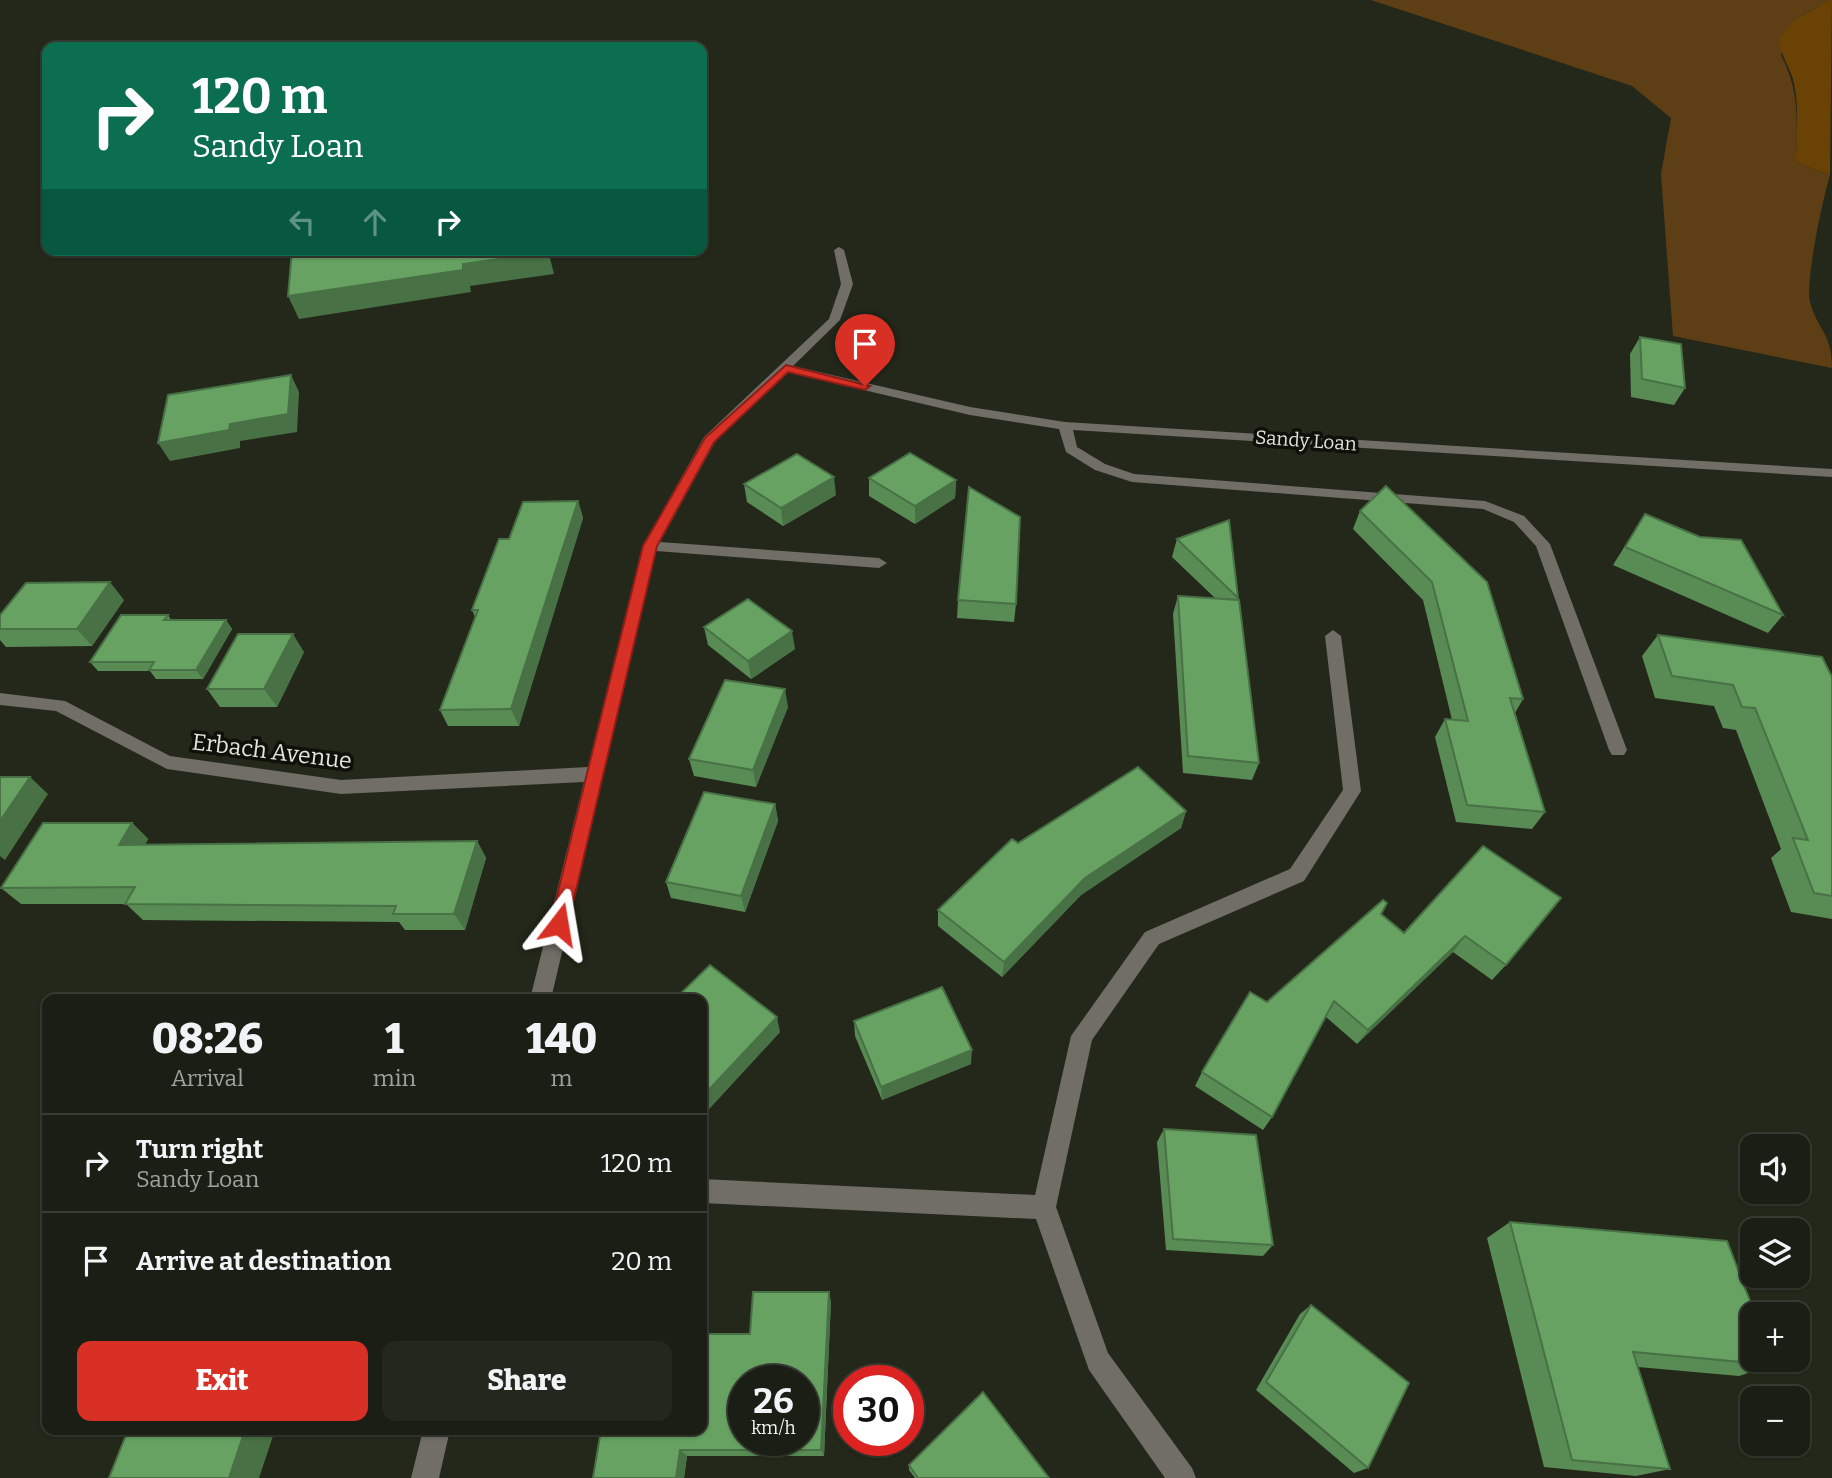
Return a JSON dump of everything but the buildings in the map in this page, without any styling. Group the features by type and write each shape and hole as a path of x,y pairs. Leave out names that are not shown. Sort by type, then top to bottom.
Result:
{"street":[{"path":"542,994 650,546 709,440 834,320 847,284 839,250"},
{"name":"Sandy Loan","path":"786,368 970,411 1065,426 1832,473"},
{"path":"1065,426 1071,449 1100,467 1132,478 1485,505 1519,519 1543,544 1618,750"},
{"path":"650,546 879,563"},
{"path":"1182,1478 1098,1360 1044,1208 1082,1036 1152,939 1297,875 1352,791 1333,636"},
{"name":"Erbach Avenue","path":"0,699 59,705 167,762 341,787 595,774"},
{"path":"707,1191 1044,1208"},
{"path":"425,1478 435,1435"}],"shaded area":[{"path":"1371,0 1829,0 1795,20 1781,55 1794,94 1797,120 1796,162 1830,175 1815,240 1809,292 1813,312 1830,347 1832,368 1673,336 1661,174 1671,118 1632,86"},
{"path":"1832,0 1830,175 1796,162 1795,89 1779,38 1795,20"}],"route":[{"path":"559,924 650,546 709,440 786,368 865,386"}]}
